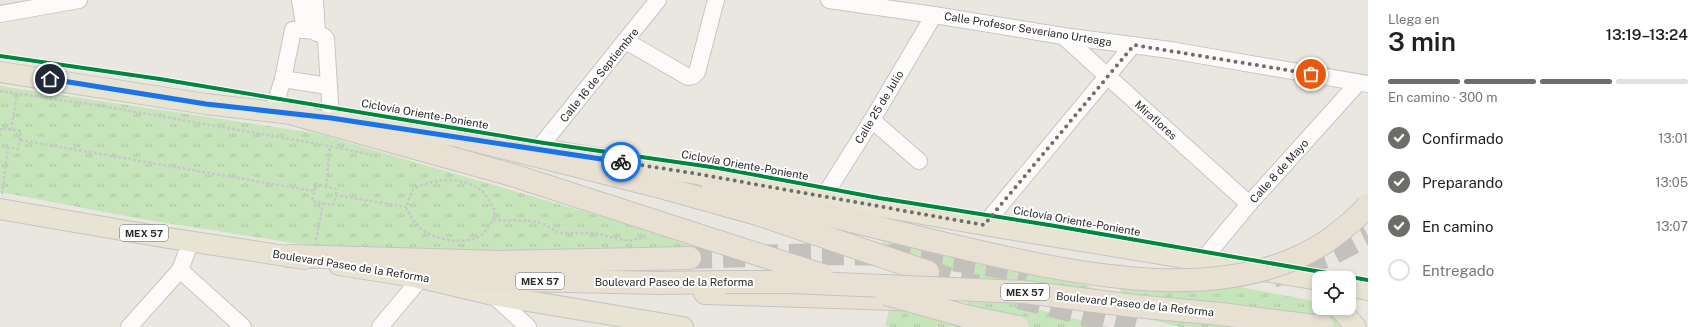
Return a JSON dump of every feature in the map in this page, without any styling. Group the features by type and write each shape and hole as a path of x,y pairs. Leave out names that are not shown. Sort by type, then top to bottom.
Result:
{"highway":[{"path":"283,113 512,175 862,288 965,316 1018,327"},
{"path":"465,138 653,185 757,214 928,272"},
{"path":"598,159 933,242 1092,274 1123,278 1164,280 1233,278 1265,271 1311,252 1340,232 1368,205"},
{"path":"289,256 501,262 690,258"},
{"name":"Boulevard Paseo de la Reforma","path":"420,278 660,283 790,282 1025,292 1323,327"},
{"path":"660,283 697,292 744,295 1056,304 1226,327"}],"main road":[{"path":"12,80 331,118 539,148 598,159 692,173 823,198 1201,262 1312,279"},
{"name":"Boulevard Paseo de la Reforma","path":"0,209 420,278"},
{"path":"1280,273 1312,289"},
{"path":"420,278 493,295 639,324 683,327"},
{"path":"1356,287 1368,290"},
{"path":"1345,315 1356,327"}],"street":[{"path":"0,14 79,0"},
{"path":"300,0 311,31"},
{"path":"311,31 316,0"},
{"name":"Calle 16 de Septiembre","path":"539,148 658,0"},
{"path":"626,41 688,77 693,76 697,72 716,0"},
{"name":"Calle Profesor Severiano Urteaga","path":"829,0 874,3 934,15 1063,36 1170,50 1363,83"},
{"name":"Calle 25 de Julio","path":"823,198 872,120 934,15"},
{"path":"283,113 284,79 292,32 295,30 311,31 324,36 326,39 331,118"},
{"name":"Miraflores","path":"1063,36 1249,204"},
{"path":"984,225 1134,45"},
{"path":"284,79 328,86"},
{"name":"Calle 8 de Mayo","path":"1201,262 1249,204 1363,83"},
{"path":"872,120 919,161"},
{"path":"129,327 180,270 191,241"},
{"path":"180,270 243,327"},
{"path":"380,327 420,278"},
{"path":"493,295 528,327"}],"path":[{"path":"0,91 12,80"},
{"path":"11,130 12,80"},
{"path":"12,80 384,158"},
{"path":"0,136 1,128 21,131 18,149 0,146"},
{"path":"20,140 313,191"},
{"path":"326,186 330,146"},
{"path":"0,195 2,194 8,147"},
{"path":"443,179 458,180 480,189 495,212 493,220 483,233 471,239 458,241 439,239 420,228 410,216 406,207 413,189 428,182 443,179"},
{"path":"316,184 336,189 333,205 312,201 313,191 316,184"},
{"path":"336,195 406,207"},
{"path":"314,247 323,203"},
{"path":"493,220 533,221 544,224 559,233 593,233 628,241 650,237 642,233"}],"green space":[{"path":"0,86 315,133 634,226 712,253 503,259 350,252 141,219 0,192"},
{"path":"882,242 968,255 1121,295 1118,264 1309,300 1312,302 1312,315 1334,315 1344,327 1180,327 949,270 881,250"},
{"path":"899,275 1109,327 885,326"}],"tunnel":[{"path":"1273,277 1326,257 1368,236"},
{"path":"690,258 852,254 879,255 952,260 1027,272"},
{"path":"928,272 977,286"},
{"path":"1019,298 1135,327"}],"cycle path":[{"name":"Ciclovía Oriente-Poniente","path":"0,56 160,79 544,143 718,168 879,198 1049,225 1368,280"}],"way so far":[{"path":"621,162 692,173 823,198 984,225 1134,45 1311,74"}],"route":[{"path":"50,79 206,104 331,118 539,148 621,162"}]}
